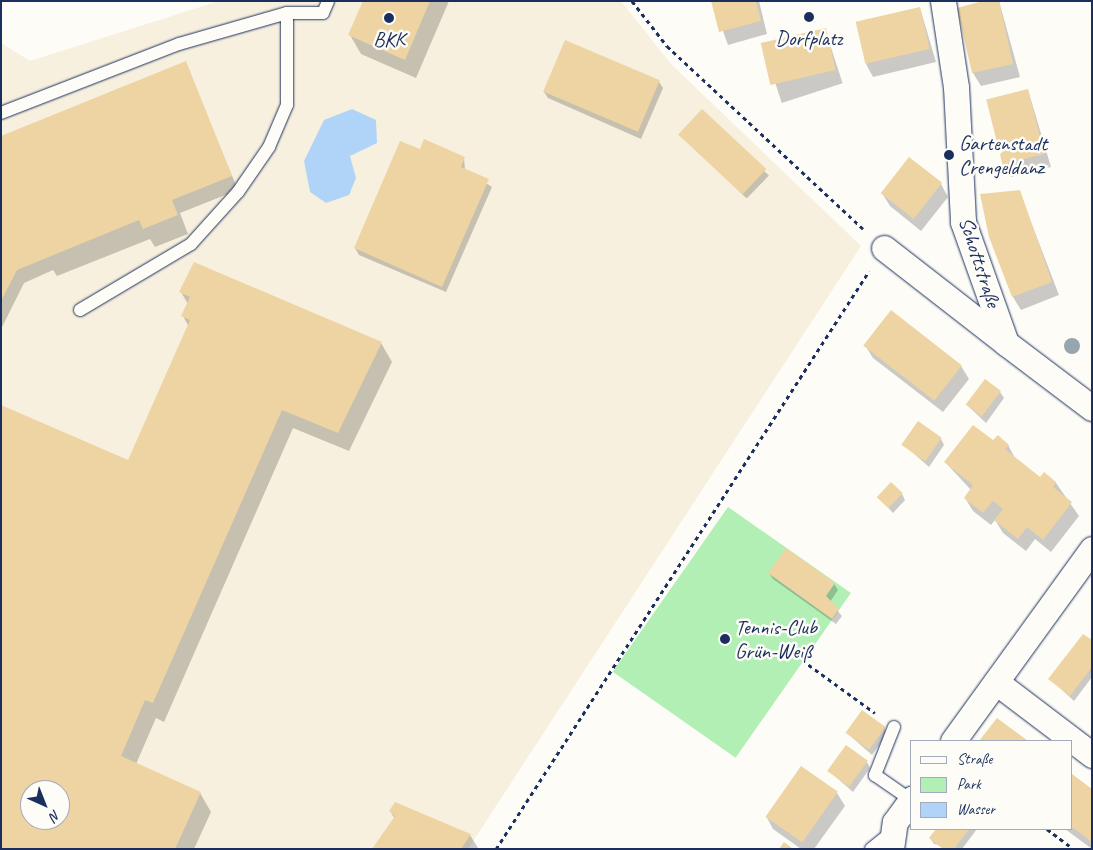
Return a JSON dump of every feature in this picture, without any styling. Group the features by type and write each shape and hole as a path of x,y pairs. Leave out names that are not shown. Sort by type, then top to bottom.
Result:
{"street":[{"name":"Schottstraße","path":"943,1 956,87 963,222 1006,343"},
{"name":"Schottstraße","path":"884,248 1092,408"},
{"path":"954,740 1092,549"},
{"path":"996,682 1089,750"},
{"path":"891,841 910,802"}],"lane":[{"path":"1,113 179,44 287,13 326,7"},
{"path":"80,310 192,244 238,192 269,147 287,105 287,13"},
{"path":"894,727 876,775 910,799"},
{"path":"871,849 891,841"}],"path":[{"path":"496,849 884,248 667,46 632,1"},
{"path":"802,660 894,727"},
{"path":"1048,830 1074,849"}],"shaded area":[{"path":"219,1 621,1 671,64 861,246 468,849 1,849 1,43 30,61"}],"green space":[{"name":"Tennis-Club Grün-Weiß","path":"728,507 851,593 736,758 613,672"}],"water":[{"path":"352,109 376,120 377,143 350,156 356,178 349,195 326,203 310,192 304,161 324,120"}],"building":[{"name":"BKK","path":"363,1 430,1 405,60 348,35"},
{"path":"711,1 756,1 761,21 719,32"},
{"path":"983,1 999,1 1013,64 972,73 957,8"},
{"path":"920,7 930,49 865,64 856,22"},
{"path":"826,28 836,70 770,85 761,43"},
{"path":"565,40 660,80 638,132 543,92"},
{"path":"186,61 232,176 172,200 178,215 143,229 139,220 17,270 1,301 1,136"},
{"path":"1028,89 1044,154 1002,164 986,99"},
{"path":"702,109 766,169 742,195 678,135"},
{"path":"424,139 465,157 461,167 489,179 442,287 354,248 400,141 420,149"},
{"path":"909,157 942,183 914,219 881,193"},
{"path":"1020,190 1052,282 1012,297 989,237 980,194"},
{"path":"194,262 382,342 338,433 282,410 153,703 145,700 121,756 201,792 175,849 1,849 1,405 128,460 190,320 181,316 190,297 179,292"},
{"path":"891,310 962,365 934,401 863,345"},
{"path":"985,379 1001,391 982,417 966,405"},
{"path":"918,421 942,438 925,461 901,445"},
{"path":"973,425 993,440 998,435 1009,445 1005,449 1040,477 1044,472 1056,482 1053,487 1072,502 1043,540 1027,527 1018,539 994,520 1003,509 993,501 983,513 964,498 973,485 944,462"},
{"path":"891,482 903,493 888,508 877,497"},
{"path":"786,548 835,583 826,596 839,609 832,619 768,573"},
{"path":"1083,634 1092,640 1092,667 1070,696 1048,679"},
{"path":"862,710 885,727 869,750 846,733"},
{"path":"997,718 1027,740 980,740"},
{"path":"846,745 868,761 849,787 827,771"},
{"path":"801,766 838,792 802,843 765,817"},
{"path":"1073,775 1092,789 1092,842 1073,828"},
{"path":"395,802 471,834 461,849 372,849 395,816 389,811"},
{"path":"935,830 968,830 954,849 943,849 929,838"},
{"path":"784,842 793,849 779,849"}],"place":[{"name":"Dorfplatz","path":"809,17"},
{"name":"BKK","path":"389,18"},
{"name":"Gartenstadt Crengeldanz","path":"949,155"},
{"name":"Tennis-Club Grün-Weiß","path":"725,639"}]}
